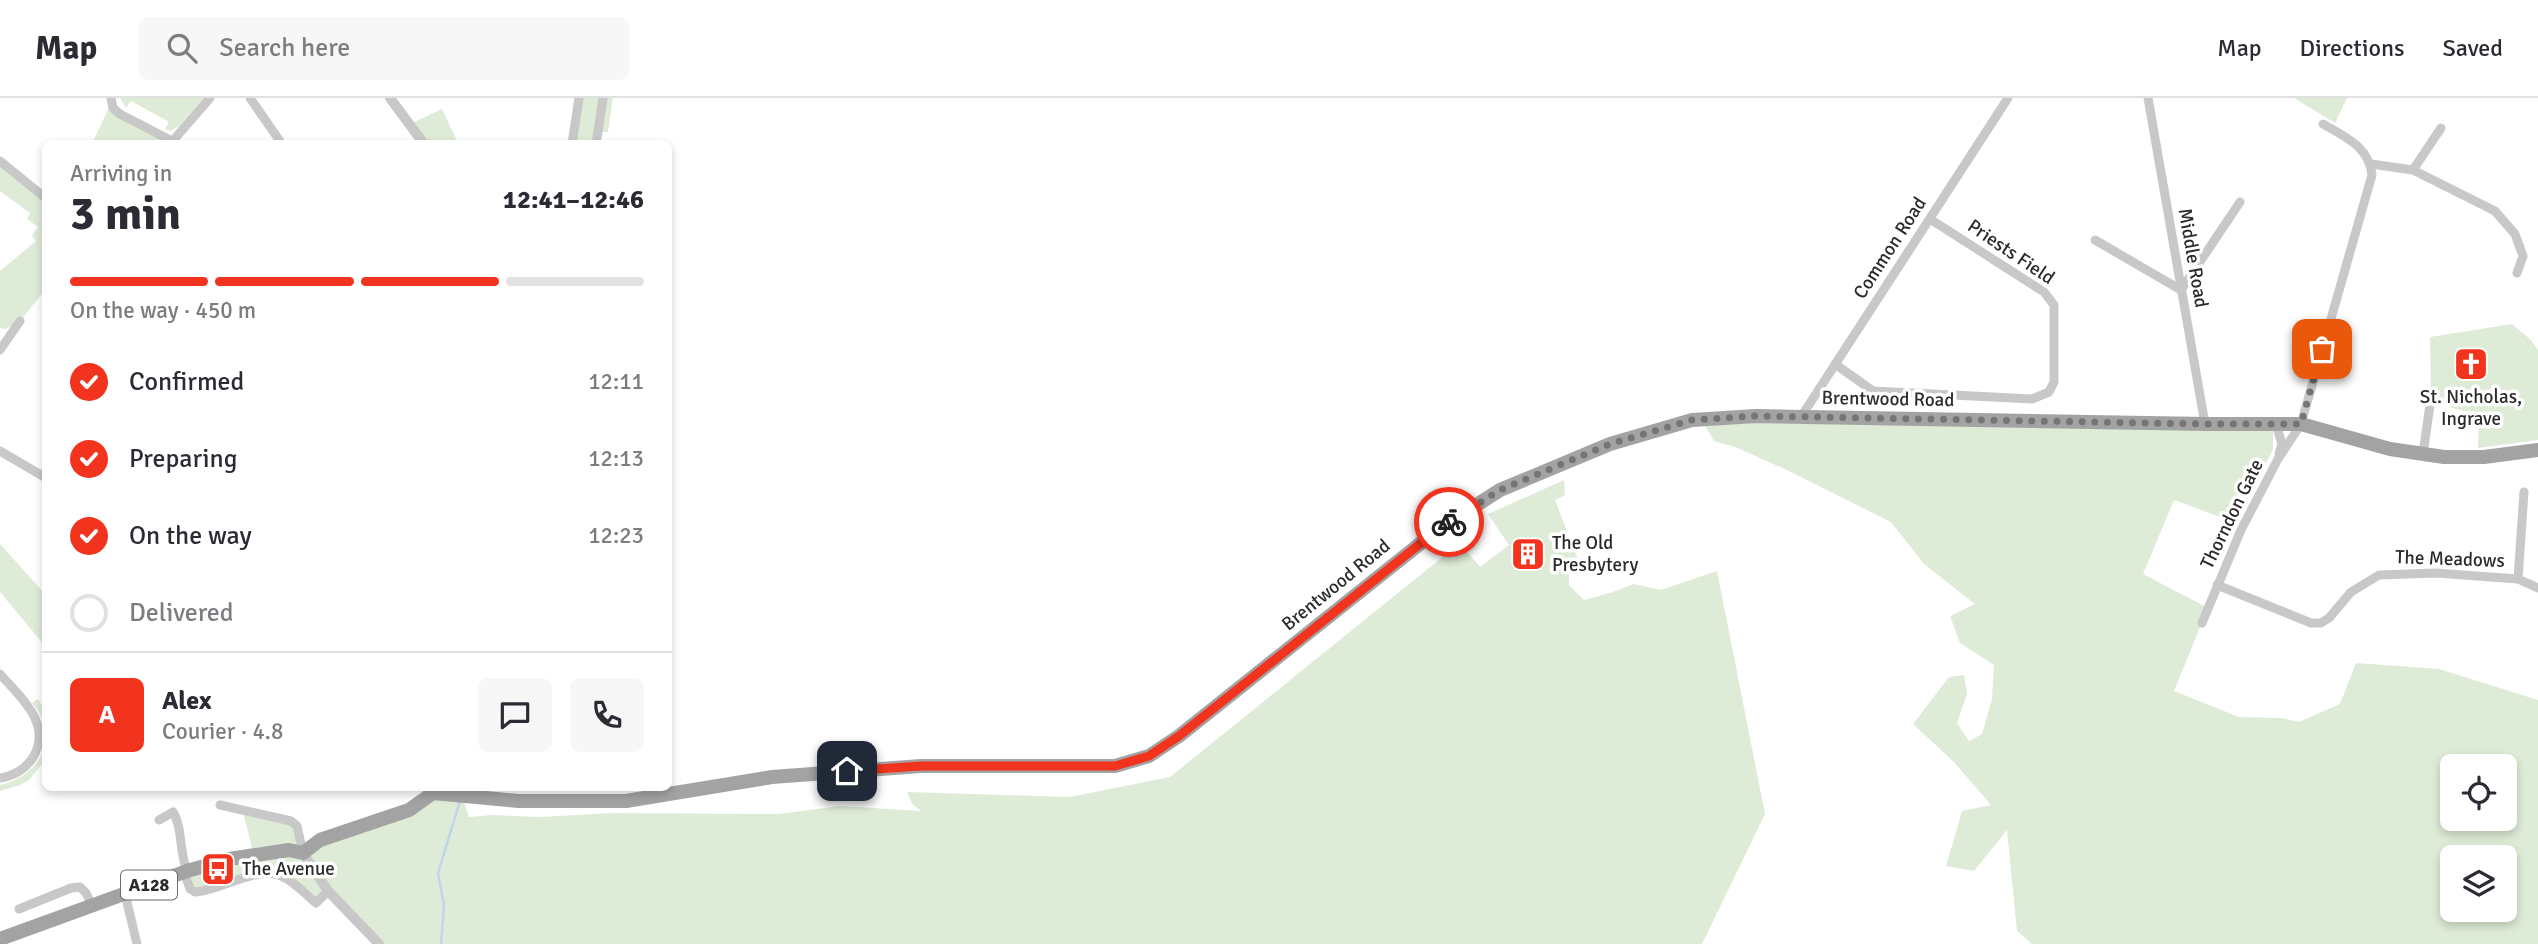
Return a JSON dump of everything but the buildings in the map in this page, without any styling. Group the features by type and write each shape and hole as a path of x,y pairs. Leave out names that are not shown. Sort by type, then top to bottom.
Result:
{"main road":[{"name":"Brentwood Road","path":"439,791 519,801 626,801 772,777 921,766 1115,766 1149,756 1179,736 1436,531 1500,490 1610,444 1692,420 1756,416 2301,424 2390,449 2423,454 2484,457 2538,450"},
{"name":"Brentwood Road","path":"303,853 320,841 409,810 430,791"},
{"name":"A128","path":"0,939 186,871 229,859 289,850 303,853"}],"street":[{"path":"111,98 113,108 120,114 167,140"},
{"path":"173,140 210,98"},
{"path":"250,98 279,140"},
{"path":"390,98 421,140"},
{"path":"573,140 579,98"},
{"path":"597,140 603,98"},
{"name":"Common Road","path":"1801,417 2007,98"},
{"name":"Middle Road","path":"2148,98 2205,424"},
{"path":"2323,124 2354,142 2371,164 2413,170 2495,211 2515,234 2523,256 2517,273"},
{"path":"2413,170 2441,128"},
{"path":"0,161 42,195"},
{"name":"Thorndon Gate","path":"2202,623 2241,530 2278,459 2301,424 2372,175 2371,164"},
{"path":"2095,240 2181,290 2239,202"},
{"name":"Priests Field","path":"1835,364 1873,391 2032,399 2049,392 2054,382 2054,305 2044,292 1930,219"},
{"path":"0,350 4,335 19,321"},
{"path":"2423,454 2431,397"},
{"path":"2276,424 2282,444 2278,459"},
{"path":"0,452 42,476"},
{"path":"2518,579 2524,492"},
{"name":"The Meadows","path":"2217,585 2311,623 2321,623 2329,618 2351,592 2379,575 2436,573 2518,579 2538,588"},
{"path":"0,674 32,711 40,732 37,750 29,764 15,774 0,778"},
{"path":"220,805 291,821 297,825 303,853 328,891 379,944"},
{"path":"159,820 173,812 177,818 181,857 190,889 195,892 265,872 292,882 316,903 328,891"},
{"path":"19,909 71,888 80,887 92,905"},
{"path":"125,894 137,944"}],"green space":[{"path":"120,98 204,98 179,126 170,131 165,129 169,122 131,101 126,108"},
{"path":"579,98 613,98 608,132 598,132 597,140 573,140"},
{"path":"2294,98 2347,98 2335,123"},
{"path":"111,103 164,140 94,140"},
{"path":"442,109 457,140 422,140 410,124"},
{"path":"0,161 42,190 42,294 20,321 6,329 0,328 0,271 36,241 32,235 38,227 27,219 30,213 0,191"},
{"path":"2512,324 2531,340 2538,350 2538,440 2478,448 2479,412 2453,408 2431,397 2430,337"},
{"path":"1701,419 2273,424 2273,449 2236,523 2174,500 2143,574 2208,608 2174,691 2239,717 2281,718 2299,722 2340,704 2356,663 2439,669 2538,700 2538,944 2032,944 2017,931 2007,830 1974,871 1946,866 1962,811 1991,805 1954,762 1913,724 1949,677 1964,675 1967,694 1957,723 1969,741 1982,734 1992,699 1994,665 1960,643 1950,616 1975,604 1924,564 1891,522 1735,447 1714,441"},
{"path":"1564,480 1565,495 1555,500 1580,565 1569,570 1569,585 1584,600 1634,584 1661,590 1717,571 1765,814 1702,944 383,944 328,891 316,903 292,882 265,872 195,892 184,872 254,855 242,809 291,821 303,852 433,793 462,796 469,817 613,813 779,814 840,806 921,811 912,804 907,792 1070,797 1170,777 1460,543 1480,567 1509,545 1488,514"},
{"path":"0,544 42,591 42,642 0,592"},
{"path":"38,699 42,705 42,719 41,716 32,703"},
{"path":"42,753 42,764 29,780 0,791 0,785 26,773 36,764"}],"waterway":[{"path":"441,944 444,905 438,873 460,801"}],"way so far":[{"path":"1449,522 1500,490 1589,452 1692,420 1756,416 2301,424 2322,349"}],"place":[{"name":"St. Nicholas, Ingrave","path":"2471,364"},
{"name":"The Old Presbytery","path":"1528,554"},
{"name":"The Avenue","path":"218,869"}],"route":[{"path":"847,771 921,766 1115,766 1149,756 1179,736 1449,522"}]}
